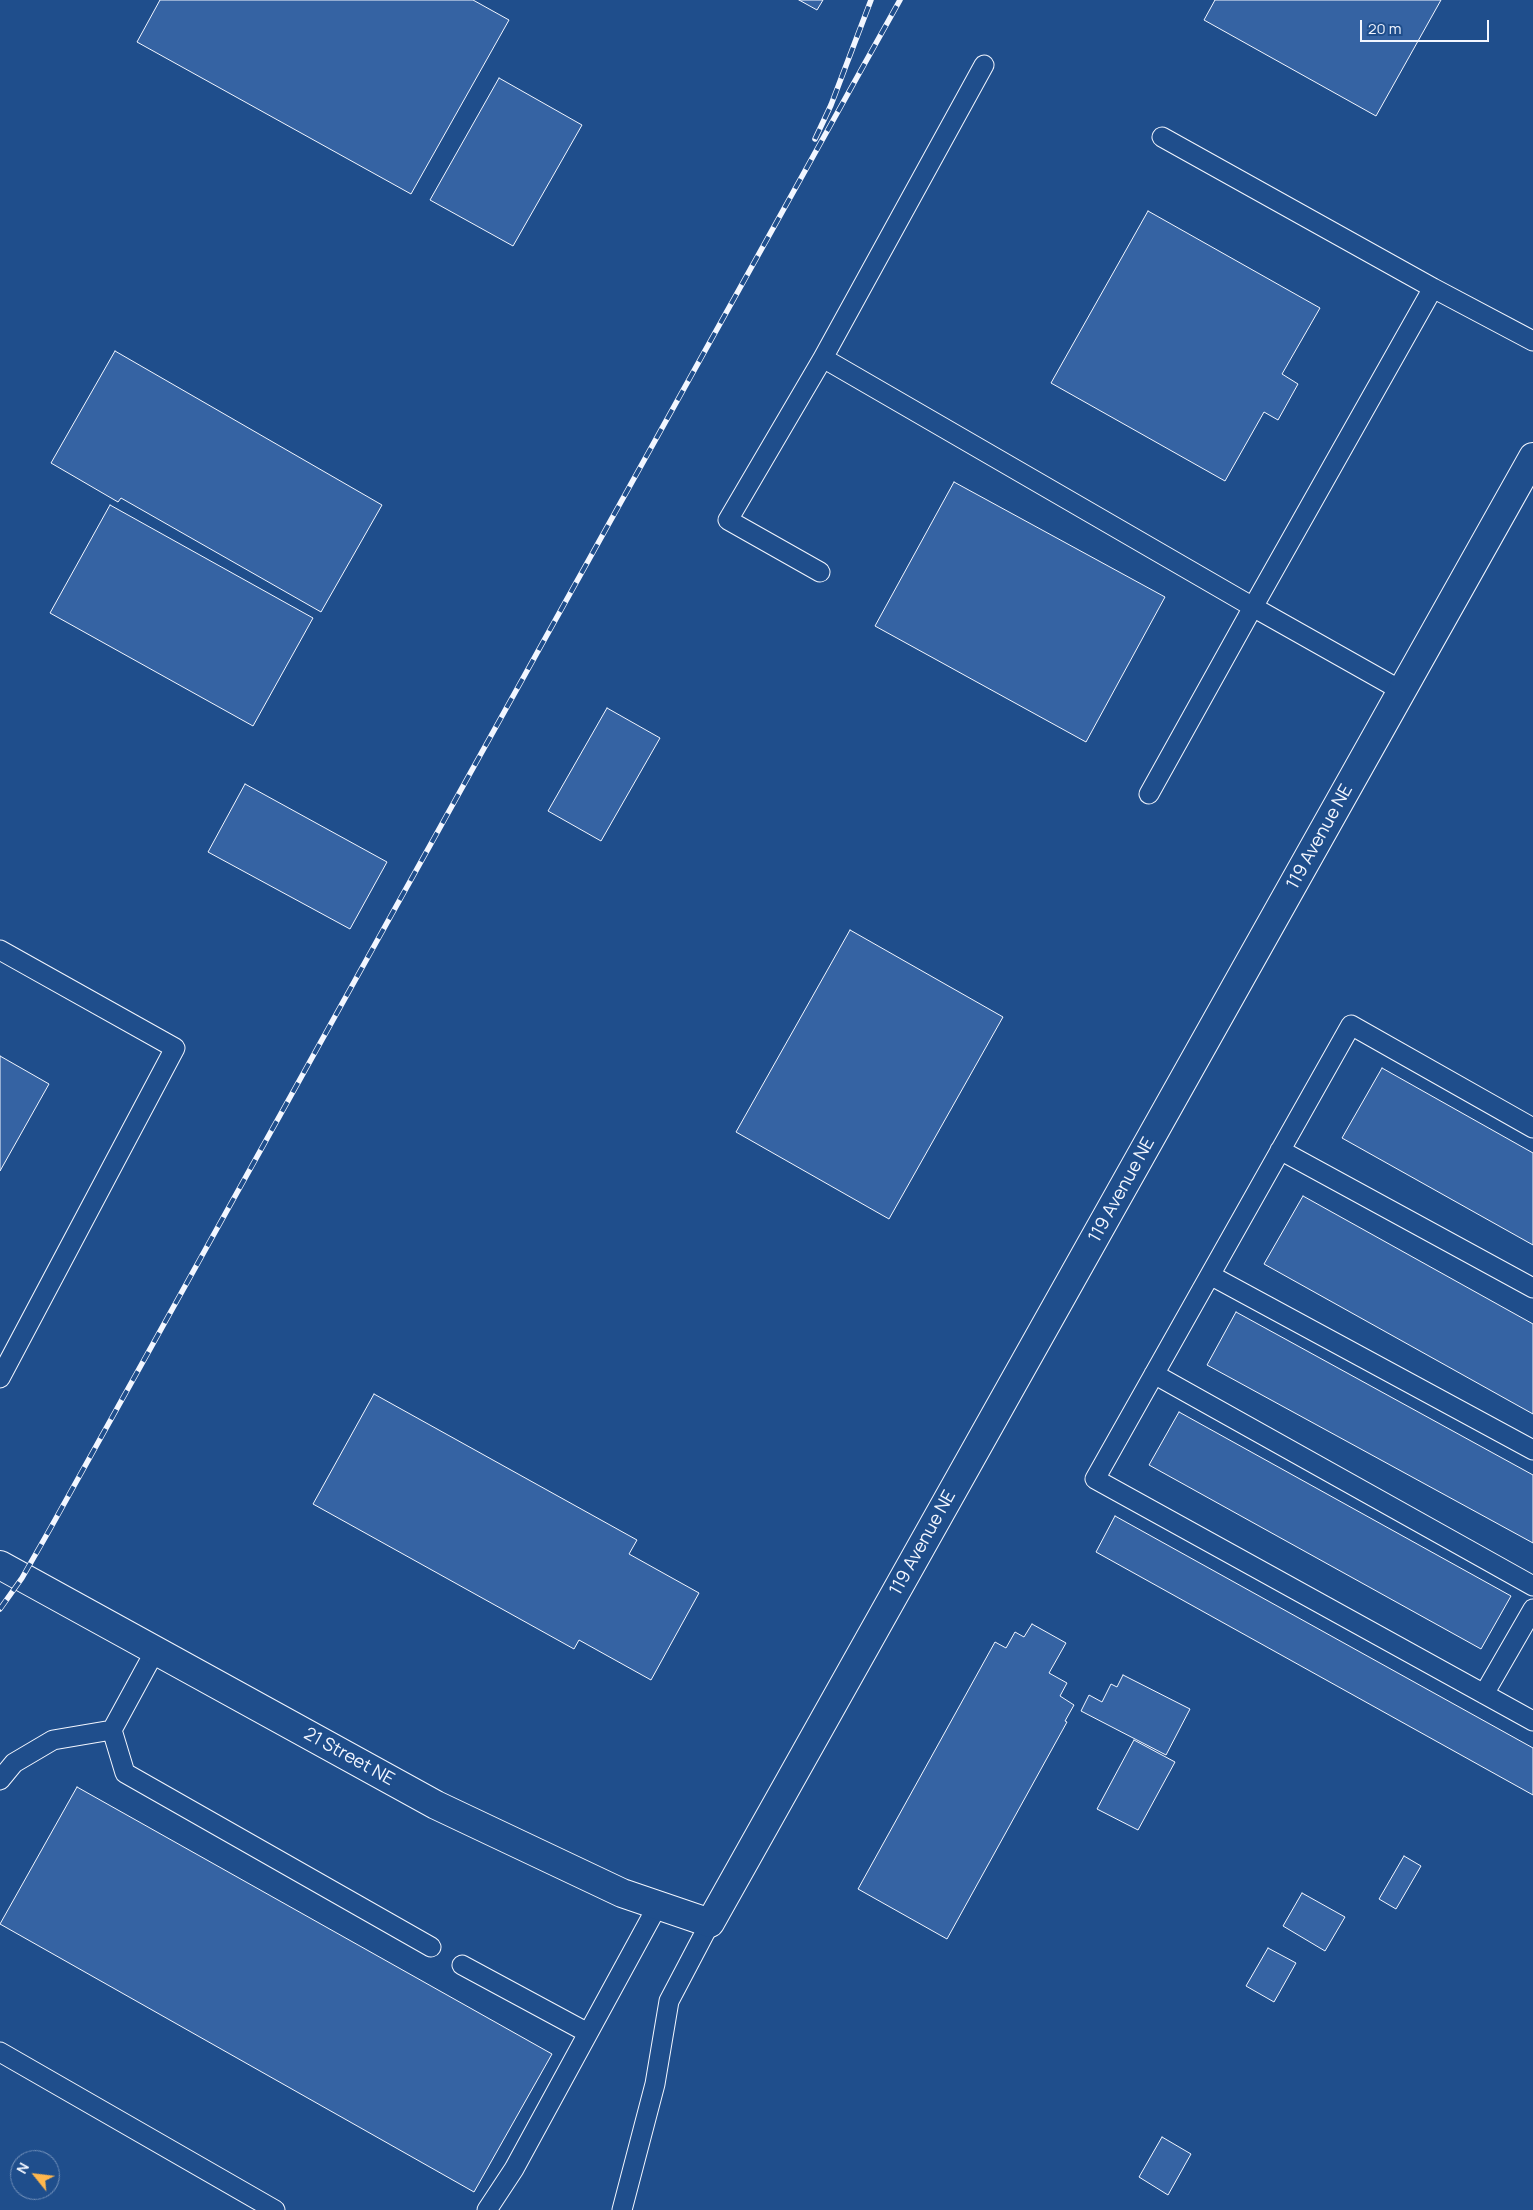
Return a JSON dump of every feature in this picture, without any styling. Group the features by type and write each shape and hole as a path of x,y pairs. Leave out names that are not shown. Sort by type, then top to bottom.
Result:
{"street":[{"name":"119 Avenue NE","path":"710,1923 1533,457"},
{"name":"21 Street NE","path":"0,1565 436,1805 622,1893 710,1923"}],"lane":[{"path":"820,572 728,520 823,358 984,65"},
{"path":"1162,137 1433,288 1533,341"},
{"path":"1149,794 1433,288"},
{"path":"823,358 1402,691"},
{"path":"0,950 175,1048 0,1378"},
{"path":"1533,1128 1351,1025 1095,1479 1533,1721"},
{"path":"1280,1150 1533,1288"},
{"path":"1210,1275 1533,1450"},
{"path":"1154,1374 1533,1586"},
{"path":"1484,1694 1533,1609"},
{"path":"154,1650 112,1730 125,1773 431,1947"},
{"path":"0,1780 14,1763 53,1740 112,1730"},
{"path":"487,2210 514,2170 658,1905"},
{"path":"622,2210 655,2084 669,2001 710,1923"},
{"path":"462,1965 588,2034"},
{"path":"0,2052 275,2210"}],"building":[{"path":"160,0 473,0 509,20 411,194 137,42"},
{"path":"799,0 823,0 817,10"},
{"path":"1215,0 1441,0 1376,116 1204,20"},
{"path":"499,78 582,125 513,246 430,200"},
{"path":"1148,211 1320,308 1282,374 1298,384 1278,420 1264,412 1225,481 1051,383"},
{"path":"115,351 382,505 321,612 121,498 118,502 51,463"},
{"path":"954,482 1165,597 1086,742 875,626"},
{"path":"110,505 313,618 253,726 50,613"},
{"path":"607,708 660,738 601,841 548,811"},
{"path":"245,784 387,862 350,929 208,852"},
{"path":"850,930 1003,1017 889,1219 736,1132"},
{"path":"0,1056 49,1084 0,1171"},
{"path":"1382,1068 1533,1153 1533,1245 1342,1138"},
{"path":"1303,1196 1533,1324 1533,1414 1264,1264"},
{"path":"1236,1312 1533,1475 1533,1543 1207,1365"},
{"path":"374,1394 637,1540 629,1554 699,1593 651,1680 579,1640 574,1649 313,1504"},
{"path":"1179,1412 1511,1596 1481,1649 1149,1465"},
{"path":"1115,1516 1533,1748 1533,1795 1096,1552"},
{"path":"1032,1624 1066,1643 1049,1673 1067,1683 1060,1696 1074,1705 1065,1721 1067,1722 947,1939 858,1889 995,1642 1006,1648 1015,1632 1024,1637"},
{"path":"1123,1675 1190,1709 1166,1755 1081,1711 1089,1695 1102,1702 1111,1684 1117,1687"},
{"path":"1134,1740 1175,1762 1138,1830 1097,1809"},
{"path":"77,1787 552,2054 474,2192 0,1924"},
{"path":"1404,1856 1421,1866 1396,1909 1379,1899"},
{"path":"1302,1893 1345,1917 1325,1951 1283,1926"},
{"path":"1268,1948 1296,1963 1274,2002 1246,1986"},
{"path":"1162,2137 1191,2154 1168,2195 1139,2177"}],"railway":[{"path":"815,139 831,105 871,0"},
{"path":"0,1609 22,1578 50,1529 900,0"}]}
